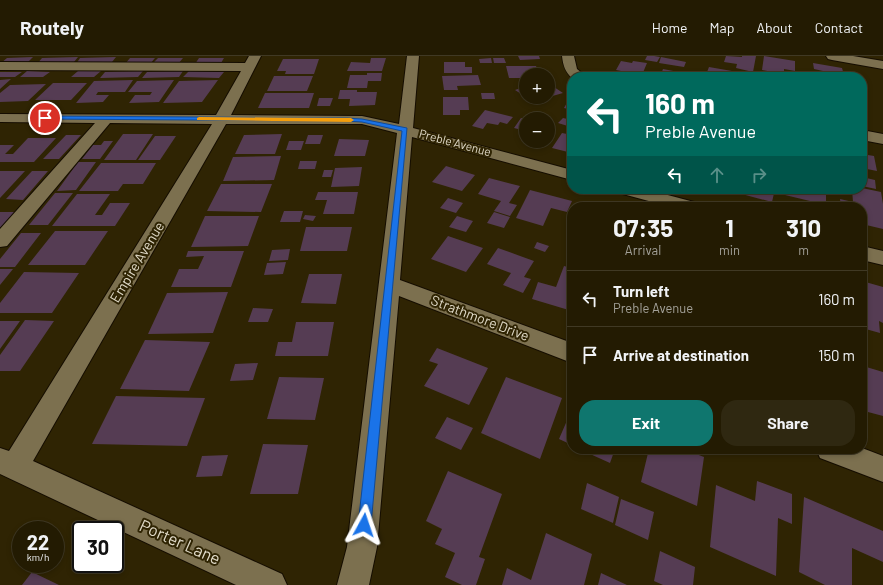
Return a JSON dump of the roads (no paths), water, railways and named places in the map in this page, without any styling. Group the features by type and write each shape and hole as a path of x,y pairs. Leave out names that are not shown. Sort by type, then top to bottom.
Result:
{"street":[{"path":"353,585 362,547 413,56"},
{"path":"568,56 573,72"},
{"path":"832,56 883,64"},
{"path":"876,56 883,64"},
{"path":"0,66 252,62"},
{"name":"Empire Avenue","path":"7,464 222,119 252,62"},
{"name":"Preble Avenue","path":"0,118 362,120 405,130 567,174"},
{"path":"0,241 106,119"},
{"path":"867,136 883,139"},
{"path":"644,194 673,202"},
{"path":"867,253 883,258"},
{"name":"Strathmore Drive","path":"389,284 567,351"},
{"path":"843,454 883,469"},
{"name":"Porter Lane","path":"7,464 271,585"}]}
